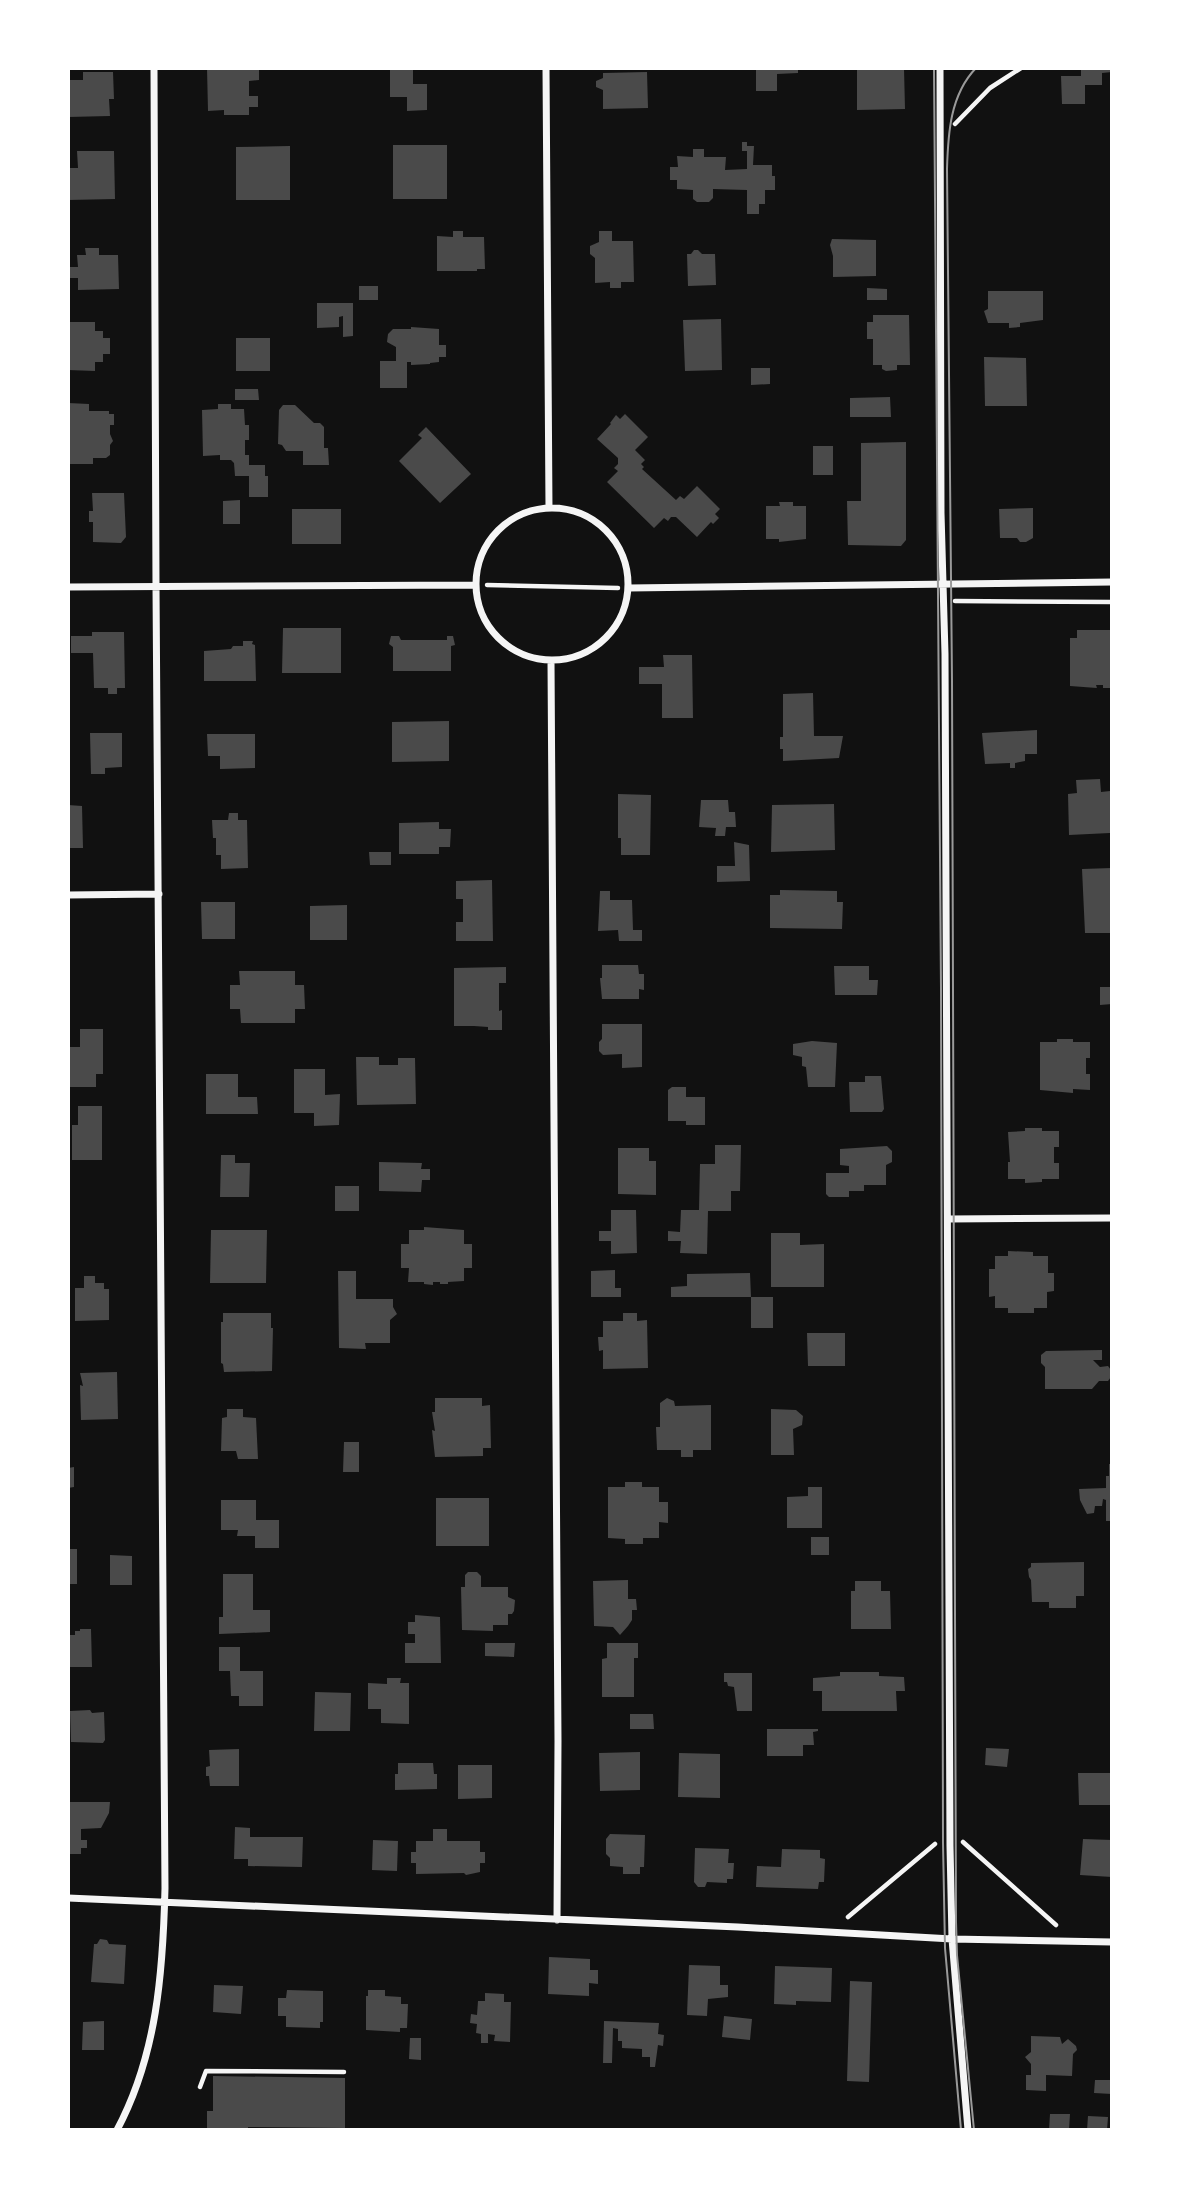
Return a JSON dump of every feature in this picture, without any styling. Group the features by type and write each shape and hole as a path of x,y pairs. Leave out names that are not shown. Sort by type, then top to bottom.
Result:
{"street":[{"path":"117,2130 133,2100 143,2072 158,2003 164,1904 155,68"},
{"path":"547,68 549,508"},
{"path":"940,68 950,1831 952,1939 968,2130"},
{"path":"549,508 570,510 590,517 607,530 619,547 627,567 629,588 624,611 612,631 595,648 574,658 551,661 522,654 498,639 486,623 478,605 475,585 482,553 496,532 516,516 549,508"},
{"path":"629,588 1112,582"},
{"path":"68,587 475,585"},
{"path":"551,661 558,1725 556,1920"},
{"path":"68,895 159,894"},
{"path":"948,1219 1112,1218"},
{"path":"68,1898 808,1930 952,1939 1112,1942"}],"path":[{"path":"939,140 990,88 1021,68"},
{"path":"475,585 629,588"},
{"path":"944,601 1112,602"},
{"path":"848,1917 950,1831 1056,1926"},
{"path":"200,2087 205,2071 344,2072"}],"building":[{"path":"207,68 259,68 259,80 249,81 249,96 258,96 258,107 249,107 249,115 224,115 224,110 208,111"},
{"path":"390,68 413,68 413,84 427,84 427,110 407,111 407,97 390,97"},
{"path":"756,68 798,68 798,73 777,74 777,91 756,91"},
{"path":"857,68 904,68 905,109 857,110"},
{"path":"1081,68 1112,68 1112,72 1102,73 1102,85 1085,85 1085,104 1062,104 1061,76 1081,76"},
{"path":"83,72 113,72 114,99 109,99 110,116 68,117 68,80 83,80"},
{"path":"647,72 648,108 603,109 603,90 596,87 596,81 603,78 603,73"},
{"path":"742,142 747,142 747,146 754,146 753,165 772,165 772,176 775,176 775,190 765,190 765,204 759,204 759,214 747,214 747,190 713,189 713,198 709,202 697,202 693,199 693,190 677,189 677,180 670,180 670,167 678,167 677,156 693,157 693,149 704,149 704,157 726,157 725,170 747,169 747,151 742,151"},
{"path":"393,145 447,145 447,199 393,199"},
{"path":"290,146 290,200 236,200 236,147"},
{"path":"77,151 114,151 115,199 68,200 68,168 78,168"},
{"path":"453,231 463,231 463,237 484,237 485,269 437,271 437,236 453,237"},
{"path":"599,231 612,231 612,241 633,241 634,282 621,282 621,288 610,288 610,282 595,283 595,258 590,254 590,246 599,242"},
{"path":"832,239 876,240 876,276 833,277 830,245"},
{"path":"85,248 99,248 99,255 118,255 119,289 78,290 78,278 70,278 70,267 78,267 77,255 86,255"},
{"path":"694,250 702,254 715,254 716,285 688,286 687,254"},
{"path":"359,286 378,286 378,300 359,300"},
{"path":"867,288 887,289 887,300 867,300"},
{"path":"988,291 1043,291 1043,320 1020,323 1020,327 1009,328 1009,323 988,323 984,311 988,309"},
{"path":"317,303 353,303 353,336 343,337 343,316 339,317 339,327 317,328"},
{"path":"873,315 909,315 910,365 897,365 897,370 886,371 882,369 882,365 873,365 873,339 867,339 867,322 873,322"},
{"path":"721,319 722,370 685,371 683,320"},
{"path":"68,322 95,322 95,331 103,331 103,338 110,338 110,354 103,354 103,362 95,362 95,371 68,370"},
{"path":"393,329 439,329 439,345 446,345 446,357 439,357 439,362 430,364 411,365 411,362 407,362 407,388 380,388 380,361 396,361 396,347 387,342 388,334"},
{"path":"236,338 270,338 270,371 236,371"},
{"path":"984,357 1026,358 1027,406 985,406"},
{"path":"751,368 770,368 770,384 751,385"},
{"path":"235,389 258,389 259,400 235,400"},
{"path":"890,397 891,417 850,417 850,398"},
{"path":"68,403 89,404 89,411 109,411 109,414 114,414 114,425 110,425 113,441 110,455 106,458 93,458 93,464 68,464"},
{"path":"218,404 231,404 231,409 244,409 245,425 249,425 245,455 249,455 249,465 265,465 268,497 249,497 249,476 235,476 234,463 231,460 220,460 220,455 203,456 202,410 218,409"},
{"path":"283,405 295,405 314,423 320,423 324,427 324,448 328,448 329,465 303,465 303,451 286,451 278,444 279,410"},
{"path":"625,414 648,437 635,450 645,460 641,464 644,467 642,469 676,500 680,496 684,499 697,486 720,509 715,514 719,518 713,524 711,522 697,537 676,517 671,517 668,521 664,518 654,528 607,482 618,471 614,468 618,464 618,458 597,439 616,415 620,419"},
{"path":"426,427 471,474 440,503 399,461 422,438 418,435"},
{"path":"906,442 906,540 901,546 848,545 847,501 861,501 861,443"},
{"path":"813,446 833,446 833,475 813,475"},
{"path":"92,493 124,493 126,537 121,543 93,542 93,522 89,522 89,511 93,511"},
{"path":"240,500 240,524 223,524 223,501"},
{"path":"779,502 806,506 806,539 779,542 779,539 766,539 766,506 780,506"},
{"path":"1033,508 1033,538 1020,542 1017,538 1000,538 999,509"},
{"path":"292,509 341,509 341,544 292,544"},
{"path":"283,628 341,628 341,673 282,673"},
{"path":"1077,630 1112,630 1112,688 1103,688 1103,685 1096,685 1097,688 1070,686 1070,638 1077,638"},
{"path":"92,632 124,632 125,688 117,688 117,694 108,694 108,688 94,688 93,653 71,653 71,636 92,636"},
{"path":"391,636 399,636 401,640 447,640 447,636 453,636 455,645 451,646 451,671 393,671 393,647 389,644"},
{"path":"243,641 253,641 252,644 255,645 256,681 204,681 204,651 243,646"},
{"path":"663,655 692,655 693,718 662,718 662,684 639,684 639,667 664,667"},
{"path":"813,693 814,736 843,736 839,758 783,761 780,737 783,737 783,694"},
{"path":"449,721 449,761 392,762 392,722"},
{"path":"1037,730 1037,754 1025,754 1025,761 1015,763 1015,768 1010,768 1010,763 985,764 982,733"},
{"path":"90,733 122,733 122,767 105,768 105,774 91,774"},
{"path":"207,734 255,734 255,768 220,769 220,756 208,756"},
{"path":"1100,779 1101,792 1110,791 1110,833 1069,835 1068,794 1077,793 1076,780"},
{"path":"618,794 651,795 650,855 621,855 621,838 618,838"},
{"path":"701,800 728,800 729,812 735,812 736,827 726,827 725,836 715,836 716,828 699,827"},
{"path":"834,804 835,850 771,852 772,805"},
{"path":"68,805 82,806 83,848 68,848"},
{"path":"229,813 238,813 238,820 247,820 248,868 221,869 221,855 216,855 212,820 228,820"},
{"path":"439,822 439,829 451,829 450,847 439,847 439,854 399,854 399,823"},
{"path":"734,842 749,845 750,881 717,882 717,866 735,866"},
{"path":"369,852 391,852 391,865 370,865"},
{"path":"1112,868 1112,933 1085,933 1082,869"},
{"path":"492,880 493,941 456,941 456,922 463,922 463,899 456,899 456,881"},
{"path":"780,890 837,891 837,902 843,902 842,929 770,928 770,895 780,895"},
{"path":"600,891 610,891 610,900 632,900 633,930 642,930 642,941 619,941 618,930 598,931"},
{"path":"201,902 235,902 235,939 202,939"},
{"path":"347,905 347,940 310,940 310,906"},
{"path":"602,965 638,965 639,974 644,974 644,990 639,989 639,999 602,999"},
{"path":"834,966 869,966 869,980 878,980 877,995 835,995"},
{"path":"506,967 506,983 499,983 502,1030 454,1026 454,968"},
{"path":"239,971 295,971 295,985 304,985 305,1009 295,1009 295,1023 241,1023 240,1009 230,1009 230,985 240,985"},
{"path":"1100,987 1112,987 1112,1004 1100,1005"},
{"path":"602,1024 642,1024 642,1067 622,1068 622,1054 603,1055 599,1051"},
{"path":"80,1029 103,1029 103,1074 96,1074 96,1087 68,1087 68,1047 80,1047"},
{"path":"1057,1039 1090,1042 1086,1074 1090,1074 1090,1090 1073,1089 1073,1093 1040,1090 1040,1042 1057,1042"},
{"path":"812,1041 837,1043 835,1087 808,1087 806,1067 802,1066 802,1057 793,1055 793,1044"},
{"path":"356,1057 379,1057 379,1065 398,1065 398,1058 415,1058 416,1104 357,1105"},
{"path":"294,1069 325,1069 325,1095 340,1094 339,1125 314,1126 314,1113 294,1113"},
{"path":"206,1074 238,1074 238,1097 257,1097 258,1114 206,1114"},
{"path":"865,1076 881,1076 882,1112 850,1112 849,1082 865,1082"},
{"path":"672,1087 686,1087 686,1097 705,1097 705,1125 668,1121 668,1090"},
{"path":"78,1106 102,1106 102,1160 72,1160 72,1125 78,1125"},
{"path":"1025,1128 1059,1131 1059,1147 1054,1147 1054,1163 1059,1163 1059,1179 1025,1183 1025,1179 1008,1179 1008,1132 1025,1131"},
{"path":"715,1145 741,1145 740,1191 731,1191 731,1211 708,1211 707,1254 680,1253 681,1241 668,1241 668,1231 680,1232 681,1210 699,1210 700,1164 715,1164"},
{"path":"887,1146 892,1151 892,1162 886,1165 886,1185 864,1185 864,1191 849,1191 849,1197 829,1197 826,1194 826,1173 849,1173 849,1166 840,1165 840,1149"},
{"path":"618,1148 649,1148 649,1161 656,1161 656,1195 618,1194"},
{"path":"221,1155 235,1155 235,1163 250,1163 249,1197 220,1197"},
{"path":"379,1162 422,1163 421,1169 430,1169 430,1180 422,1180 421,1192 379,1191"},
{"path":"335,1186 359,1186 359,1211 335,1211"},
{"path":"611,1210 636,1210 637,1253 611,1254 611,1241 599,1241 599,1231 611,1231"},
{"path":"424,1227 464,1230 464,1244 472,1244 472,1268 464,1268 464,1281 448,1284 433,1282 433,1285 408,1282 409,1268 401,1268 401,1244 409,1244 409,1230 424,1230"},
{"path":"211,1230 267,1230 266,1283 210,1283"},
{"path":"771,1233 800,1233 800,1245 824,1244 824,1287 771,1287"},
{"path":"1008,1251 1033,1252 1033,1256 1048,1256 1048,1273 1054,1273 1054,1291 1047,1292 1047,1308 1034,1308 1034,1313 1008,1313 1008,1308 995,1308 995,1296 989,1297 989,1269 995,1269 995,1256 1008,1256"},
{"path":"615,1270 615,1288 621,1288 621,1297 591,1297 591,1271"},
{"path":"338,1271 356,1271 356,1299 393,1299 397,1314 390,1320 390,1343 365,1343 366,1349 339,1348"},
{"path":"750,1273 751,1297 671,1297 671,1287 687,1286 687,1274"},
{"path":"84,1276 95,1276 95,1283 104,1283 104,1289 109,1289 109,1320 75,1321 75,1288 84,1288"},
{"path":"751,1297 773,1297 773,1328 751,1328"},
{"path":"223,1313 271,1313 272,1371 224,1372 221,1363"},
{"path":"623,1313 637,1313 637,1321 647,1320 648,1368 603,1369 603,1350 599,1351 598,1337 603,1337 603,1321 623,1321"},
{"path":"807,1333 845,1333 845,1366 808,1366"},
{"path":"1102,1350 1102,1360 1093,1360 1100,1367 1108,1366 1111,1370 1108,1381 1099,1381 1092,1389 1045,1389 1045,1367 1041,1363 1041,1355 1046,1351"},
{"path":"117,1372 118,1419 81,1420 80,1385 83,1386 80,1373"},
{"path":"435,1398 482,1398 482,1406 490,1405 491,1448 483,1448 483,1456 435,1457 432,1412 435,1412"},
{"path":"667,1398 674,1401 675,1406 711,1405 711,1450 693,1450 693,1457 681,1457 681,1450 657,1450 656,1427 660,1427 660,1403"},
{"path":"227,1409 243,1409 243,1417 256,1418 258,1459 238,1459 236,1451 221,1451 222,1418 227,1417"},
{"path":"771,1409 796,1410 803,1416 802,1425 793,1429 794,1455 771,1455"},
{"path":"344,1442 359,1442 359,1472 343,1472"},
{"path":"1109,1464 1112,1464 1112,1521 1106,1521 1106,1500 1103,1499 1102,1506 1095,1506 1094,1513 1087,1514 1080,1500 1079,1489 1106,1488"},
{"path":"74,1467 74,1487 68,1488 68,1468"},
{"path":"625,1482 642,1482 642,1487 659,1487 659,1502 668,1502 668,1523 659,1522 659,1538 643,1538 643,1544 625,1544 625,1539 608,1538 608,1487 625,1487"},
{"path":"808,1487 822,1487 822,1528 787,1528 787,1497 808,1496"},
{"path":"436,1498 489,1498 489,1546 436,1546"},
{"path":"221,1500 256,1500 256,1520 279,1520 279,1548 255,1548 255,1536 237,1536 238,1530 221,1530"},
{"path":"811,1537 829,1537 829,1555 811,1555"},
{"path":"68,1549 77,1549 77,1584 68,1584"},
{"path":"110,1555 132,1556 132,1585 110,1585"},
{"path":"1084,1562 1084,1596 1076,1596 1076,1608 1049,1608 1049,1602 1032,1602 1028,1569 1031,1563"},
{"path":"468,1572 477,1572 481,1576 481,1587 508,1587 508,1597 515,1600 514,1611 508,1614 508,1625 493,1625 493,1631 462,1630 461,1587 465,1587 465,1575"},
{"path":"223,1574 253,1574 253,1610 270,1610 270,1632 219,1634 219,1617 223,1617"},
{"path":"628,1580 628,1599 636,1599 637,1610 632,1610 632,1620 628,1626 620,1635 613,1627 594,1626 593,1581"},
{"path":"855,1581 881,1581 881,1591 890,1591 891,1629 851,1629 851,1591 855,1591"},
{"path":"415,1615 440,1617 441,1663 405,1663 405,1643 415,1643 415,1634 408,1634 408,1622 415,1622"},
{"path":"91,1629 92,1667 68,1667 68,1635 75,1635 75,1631"},
{"path":"485,1643 515,1643 514,1657 485,1656"},
{"path":"607,1643 638,1643 638,1658 634,1658 634,1697 602,1697 602,1659 607,1658"},
{"path":"219,1647 240,1647 240,1671 263,1671 263,1706 239,1706 239,1696 231,1696 230,1671 219,1671"},
{"path":"840,1672 879,1672 879,1676 904,1677 905,1691 896,1691 897,1711 822,1711 822,1691 813,1691 813,1678 840,1676"},
{"path":"724,1673 752,1673 752,1711 737,1711 734,1687 724,1682"},
{"path":"387,1678 401,1678 400,1683 409,1683 409,1724 381,1723 381,1709 368,1709 368,1683 387,1684"},
{"path":"315,1692 351,1693 350,1731 314,1731"},
{"path":"90,1710 92,1713 104,1712 105,1740 103,1743 71,1742 70,1711"},
{"path":"630,1714 653,1714 654,1729 630,1729"},
{"path":"767,1729 818,1731 813,1732 814,1745 803,1745 803,1756 767,1756"},
{"path":"986,1748 1009,1749 1007,1767 985,1765"},
{"path":"239,1749 239,1786 210,1786 209,1776 206,1776 206,1767 210,1766 209,1750"},
{"path":"640,1752 640,1790 600,1791 599,1753"},
{"path":"679,1753 720,1754 720,1798 678,1797"},
{"path":"398,1763 433,1763 434,1774 437,1774 437,1789 395,1790"},
{"path":"458,1765 492,1765 492,1798 458,1799"},
{"path":"1078,1773 1111,1773 1111,1805 1079,1805"},
{"path":"70,1802 110,1802 109,1813 101,1828 81,1829 81,1840 87,1840 87,1848 81,1848 81,1854 68,1854"},
{"path":"235,1827 250,1828 250,1837 303,1837 302,1867 248,1866 248,1859 234,1859"},
{"path":"433,1829 447,1829 447,1841 480,1841 480,1852 485,1852 485,1863 480,1863 480,1872 466,1875 416,1874 416,1863 411,1863 411,1852 416,1852 416,1841 433,1841"},
{"path":"610,1834 645,1835 644,1867 640,1867 640,1874 623,1874 623,1867 610,1866 610,1858 606,1854 606,1839"},
{"path":"1083,1839 1112,1840 1112,1877 1080,1875"},
{"path":"373,1840 398,1841 397,1871 372,1870"},
{"path":"695,1848 729,1849 728,1863 734,1863 733,1879 727,1879 727,1883 707,1882 705,1887 698,1887 694,1882"},
{"path":"782,1849 820,1850 820,1858 825,1859 824,1882 819,1882 818,1889 756,1887 757,1866 781,1867"},
{"path":"100,1939 107,1940 109,1944 126,1945 124,1984 91,1982 94,1944"},
{"path":"549,1957 590,1959 590,1970 598,1970 598,1984 589,1983 589,1996 548,1994"},
{"path":"689,1965 720,1966 720,1985 728,1985 728,1997 708,1999 707,2016 687,2015"},
{"path":"775,1966 832,1968 831,2002 796,2001 796,2005 774,2004"},
{"path":"850,1981 872,1982 869,2082 847,2081"},
{"path":"214,1985 243,1986 241,2014 213,2012"},
{"path":"287,1990 323,1991 323,2022 320,2022 320,2028 286,2027 286,2016 278,2016 278,1998 286,1998"},
{"path":"368,1990 385,1990 385,1996 401,1997 401,2004 408,2004 407,2028 400,2028 400,2032 366,2030"},
{"path":"485,1993 504,1994 504,2002 511,2002 510,2042 494,2041 495,2035 488,2034 488,2043 481,2043 481,2034 476,2033 477,2024 470,2023 471,2014 477,2015 478,2001 485,2001"},
{"path":"724,2016 752,2019 750,2040 722,2037"},
{"path":"104,2021 104,2050 82,2050 83,2022"},
{"path":"604,2021 659,2023 658,2034 664,2035 663,2046 658,2045 655,2067 650,2067 650,2057 642,2057 642,2049 622,2048 622,2041 618,2041 618,2029 613,2028 612,2063 603,2063"},
{"path":"1031,2036 1060,2037 1062,2044 1068,2039 1076,2046 1072,2076 1046,2075 1046,2091 1026,2090 1026,2075 1031,2075 1031,2064 1025,2057 1031,2052"},
{"path":"410,2038 421,2038 421,2060 409,2059"},
{"path":"213,2076 345,2078 345,2128 248,2127 248,2130 207,2130 207,2111 213,2111"},
{"path":"1095,2080 1112,2080 1112,2094 1094,2093"},
{"path":"1050,2114 1070,2114 1069,2130 1049,2130"},
{"path":"1088,2116 1108,2117 1107,2130 1087,2130"}],"tram line":[{"path":"934,68 941,988 943,1843 945,1948 961,2130"},
{"path":"974,2130 956,1922 952,681 947,169 952,116 961,90 976,68"}]}
